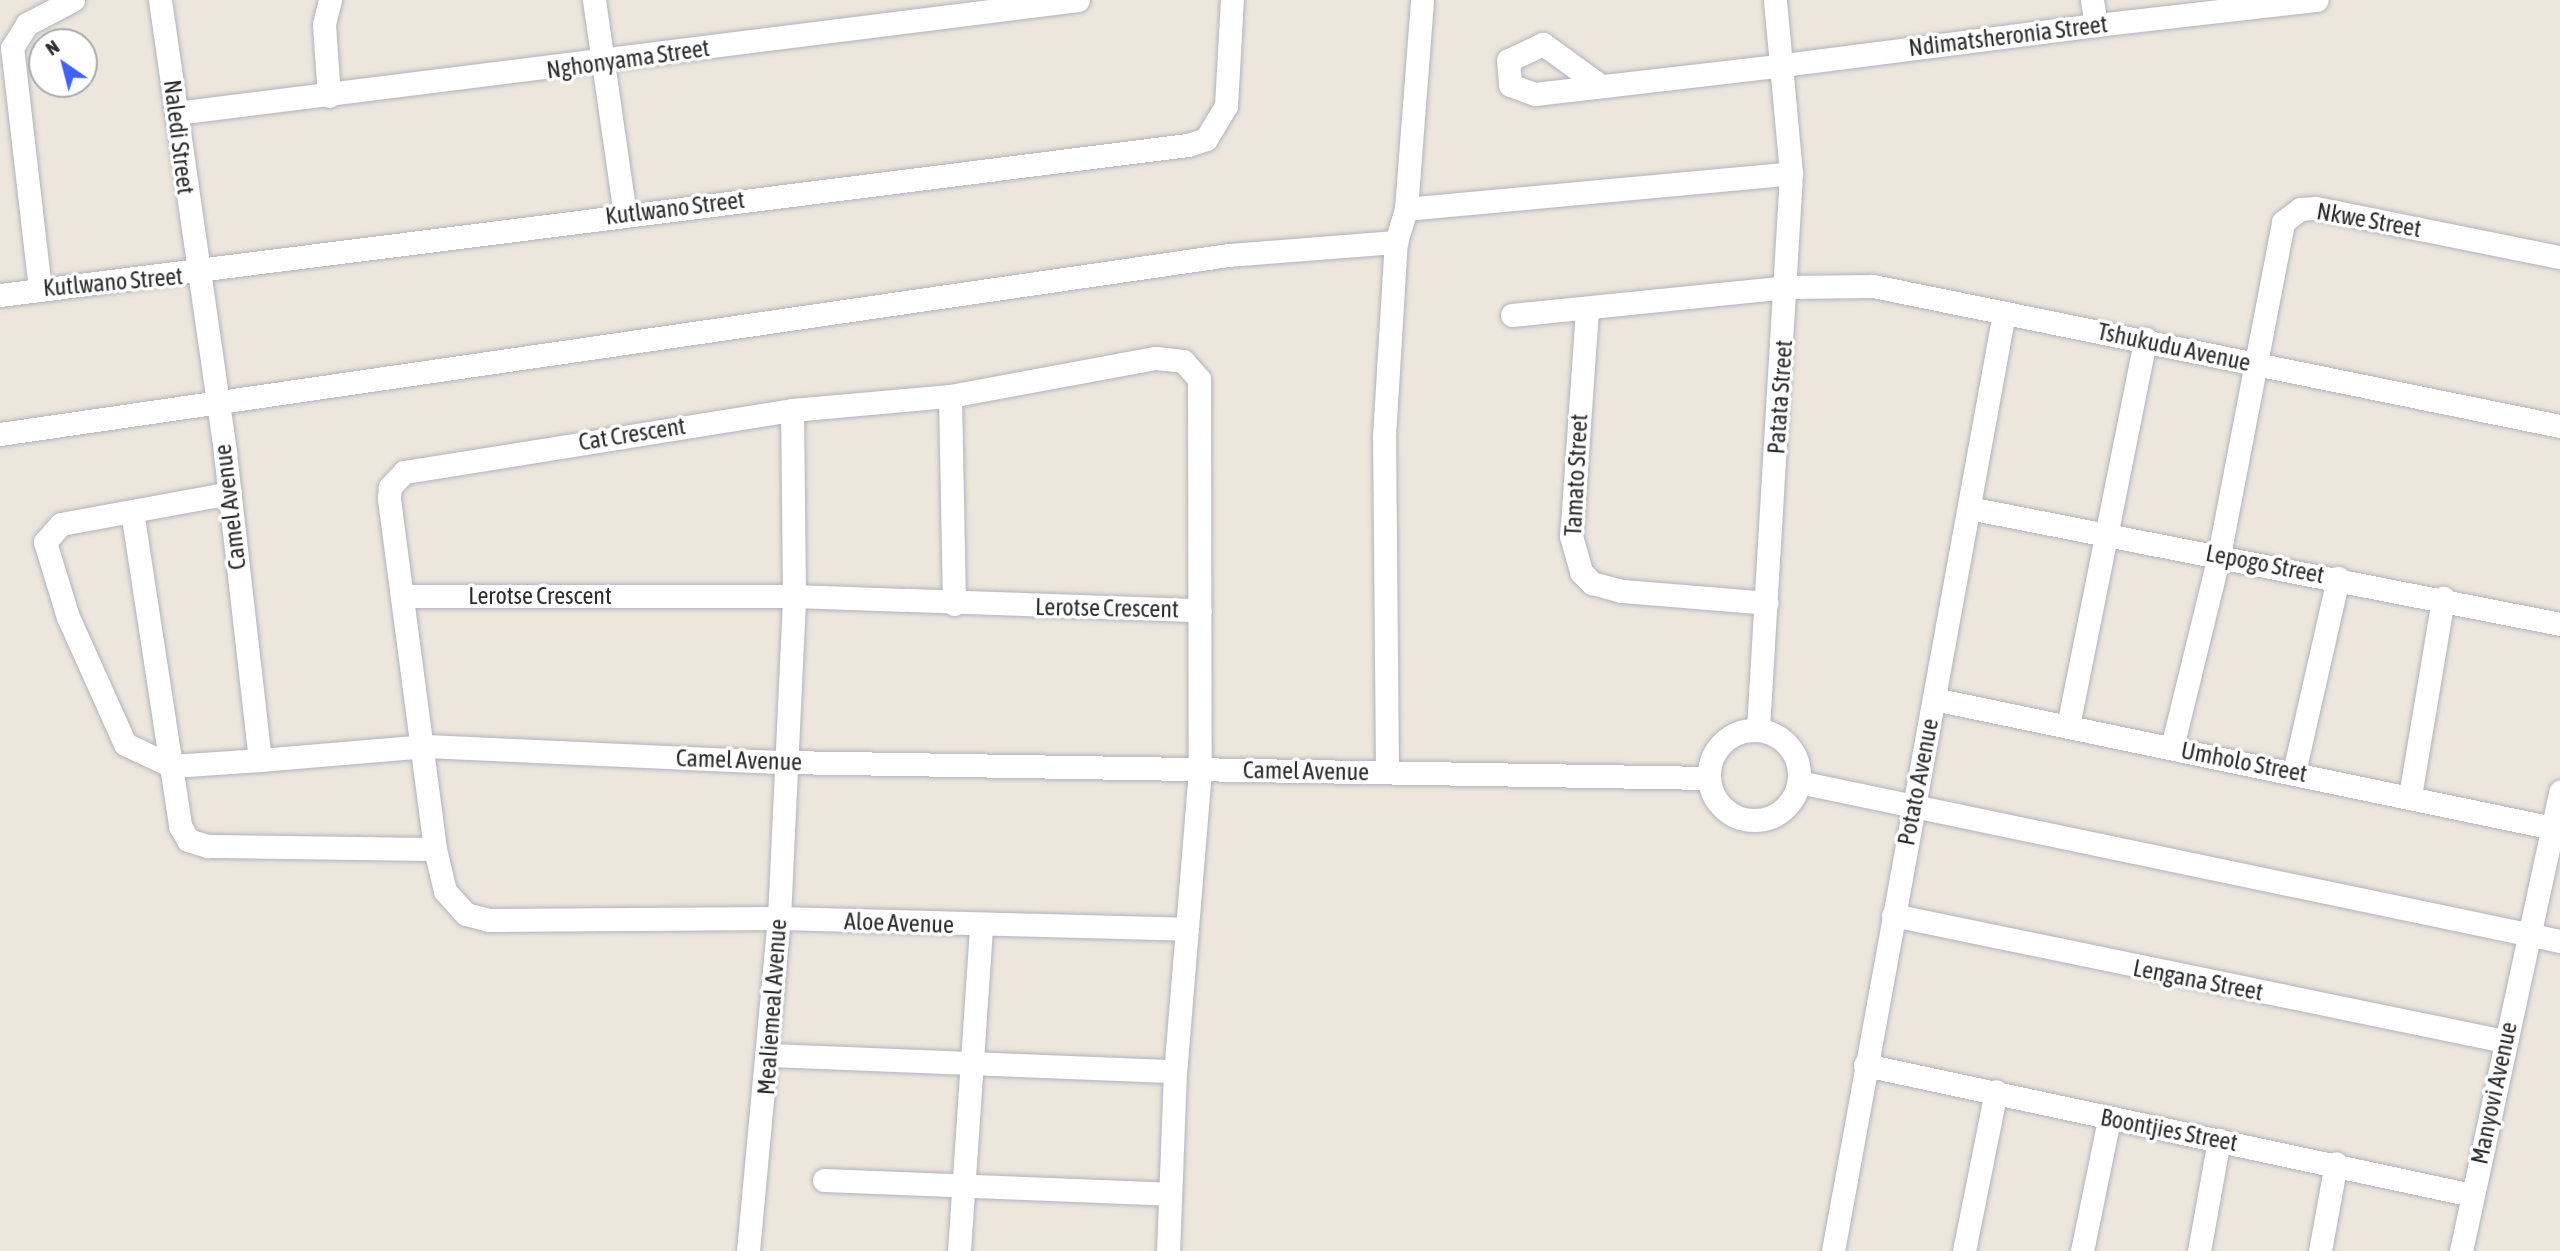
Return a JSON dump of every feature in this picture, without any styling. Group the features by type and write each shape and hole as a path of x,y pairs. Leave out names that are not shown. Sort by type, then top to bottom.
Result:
{"street":[{"path":"40,289 12,48 27,24 73,0"},
{"name":"Naledi Street","path":"160,0 196,275"},
{"path":"329,96 324,24 330,0"},
{"path":"594,0 625,214"},
{"name":"Nghonyama Street","path":"176,113 605,64 1078,0"},
{"name":"Kutlwano Street","path":"0,295 196,275 625,214 1206,139 1226,106 1232,0"},
{"path":"1387,772 1384,436 1396,242 1406,209 1422,0"},
{"name":"Patata Street","path":"1758,729 1787,287 1791,173 1784,65 1774,0"},
{"path":"2092,0 2096,25"},
{"name":"Ndimatsheronia Street","path":"1601,86 2317,0"},
{"path":"1406,209 1791,173"},
{"name":"Nkwe Street","path":"2254,363 2281,229 2300,209 2560,257"},
{"path":"0,433 1229,254 1396,242"},
{"name":"Camel Avenue","path":"196,275 230,493 260,760 426,747 784,762 1709,778"},
{"name":"Tshukudu Avenue","path":"1787,287 1873,286 2145,339 2560,426"},
{"path":"1512,315 1587,310 1787,287"},
{"name":"Tamato Street","path":"1587,310 1572,524 1581,572 1592,583 1622,591 1767,603"},
{"name":"Potato Avenue","path":"1833,1251 2004,313"},
{"path":"2068,726 2145,339"},
{"name":"Lerotse Crescent","path":"405,596 794,596 954,604 1200,610 1200,393 1192,367 1172,359 1132,361 950,396 792,410"},
{"path":"2172,747 2219,555 2254,363"},
{"path":"950,396 954,604"},
{"path":"784,762 794,596 792,410"},
{"name":"Cat Crescent","path":"426,747 405,596 388,499 390,487 404,472 792,410"},
{"path":"230,493 61,524 47,537 47,553 116,730 137,754 172,766 260,760"},
{"name":"Lepogo Street","path":"1969,508 2443,597 2560,624"},
{"path":"132,511 180,826 196,844 435,849"},
{"path":"2294,772 2338,578"},
{"path":"2410,796 2443,597"},
{"path":"1168,1251 1175,1071 1200,769 1200,610"},
{"name":"Umholo Street","path":"1934,699 2410,796 2553,828"},
{"path":"1758,729 1790,746 1799,782 1785,809 1757,820 1728,813 1709,778 1718,746 1743,730 1758,729"},
{"name":"Aloe Avenue","path":"426,747 435,849 445,891 466,914 488,920 779,918 981,927 1187,929"},
{"name":"Mealiemeal Avenue","path":"748,1251 770,1055 779,918 784,762"},
{"path":"1799,782 1913,808 2560,941"},
{"path":"2529,936 2560,792"},
{"name":"Lengana Street","path":"1893,915 2504,1041"},
{"path":"959,1251 981,927"},
{"name":"Manyovi Avenue","path":"2461,1251 2504,1041 2529,936"},
{"path":"770,1055 970,1066 1175,1071"},
{"name":"Boontjies Street","path":"1865,1065 1996,1091 2109,1119 2336,1163 2472,1195"},
{"path":"1964,1251 1996,1091"},
{"path":"2082,1251 2109,1119"},
{"path":"2199,1251 2219,1140"},
{"path":"2320,1251 2336,1163"},
{"path":"824,1180 1170,1194"}]}
